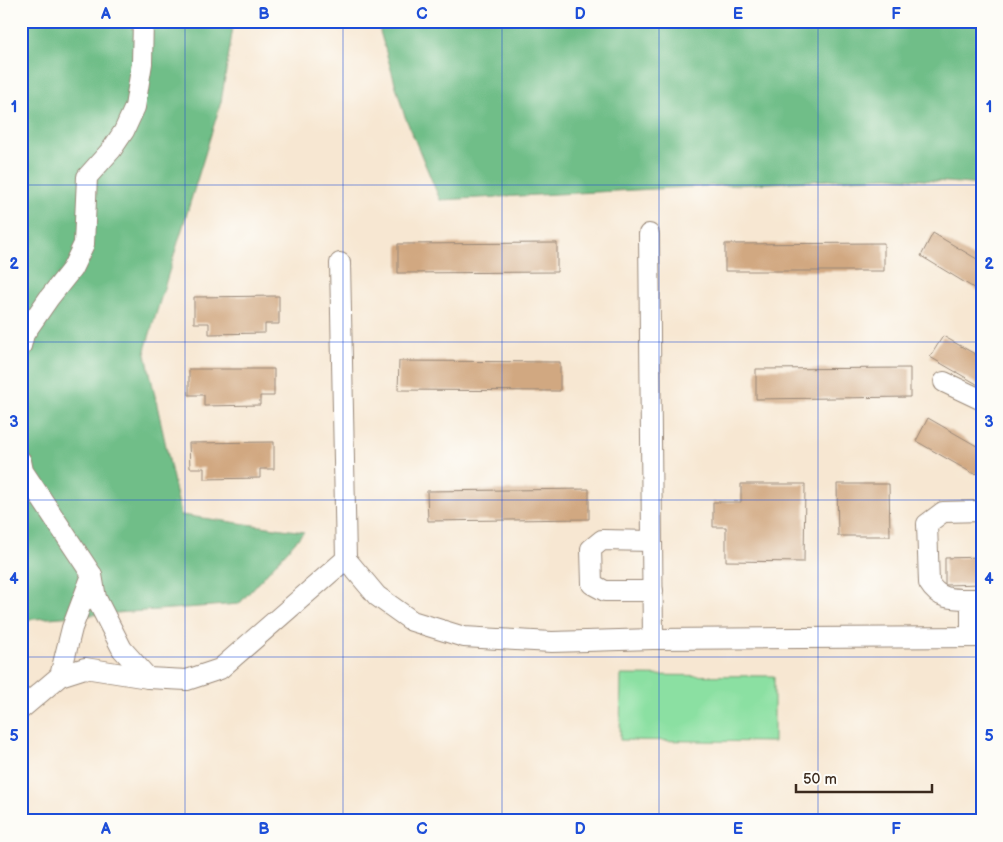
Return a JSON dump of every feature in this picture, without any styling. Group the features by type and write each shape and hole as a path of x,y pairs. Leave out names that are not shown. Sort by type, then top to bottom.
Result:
{"lane":[{"path":"21,346 24,334 72,269 84,244 86,177 112,149 124,131 135,107 142,63 143,21"},
{"path":"649,234 654,639"},
{"path":"340,264 346,559 377,596 412,621 464,637 552,642 654,639 976,637 976,599 950,599 934,591 929,583 927,524 943,512 982,511"},
{"path":"944,382 982,400"},
{"path":"21,461 23,471 92,575 96,598 122,648 148,678"},
{"path":"652,541 602,540 591,548 592,584 605,591 653,591"},
{"path":"21,709 60,676 85,668 148,678 187,680 220,669 346,559"},
{"path":"60,676 72,628 92,575"}],"green space":[{"path":"21,21 234,21 221,102 145,350 181,515 304,532 239,604 21,620"},
{"path":"377,21 982,21 982,185 888,177 440,200 404,114"},
{"path":"621,675 774,676 774,742 620,740"}],"building":[{"path":"933,233 982,262 982,293 921,256"},
{"path":"557,243 557,272 398,273 398,244"},
{"path":"884,243 884,271 725,271 725,244"},
{"path":"279,296 279,324 265,324 265,333 209,334 209,323 194,323 194,297"},
{"path":"943,336 982,358 982,387 930,357"},
{"path":"399,361 560,362 560,391 398,390"},
{"path":"910,368 910,397 756,399 756,369"},
{"path":"189,369 274,369 274,396 260,396 260,405 204,406 204,395 189,395"},
{"path":"928,418 982,449 982,474 972,473 916,441"},
{"path":"274,442 274,469 260,469 260,478 204,479 204,468 190,468 189,443"},
{"path":"741,484 805,484 804,562 726,561 726,527 713,527 713,502 741,502"},
{"path":"837,484 889,484 890,536 838,536"},
{"path":"589,489 589,519 428,521 427,491"},
{"path":"982,557 982,584 945,585 945,558"}]}
